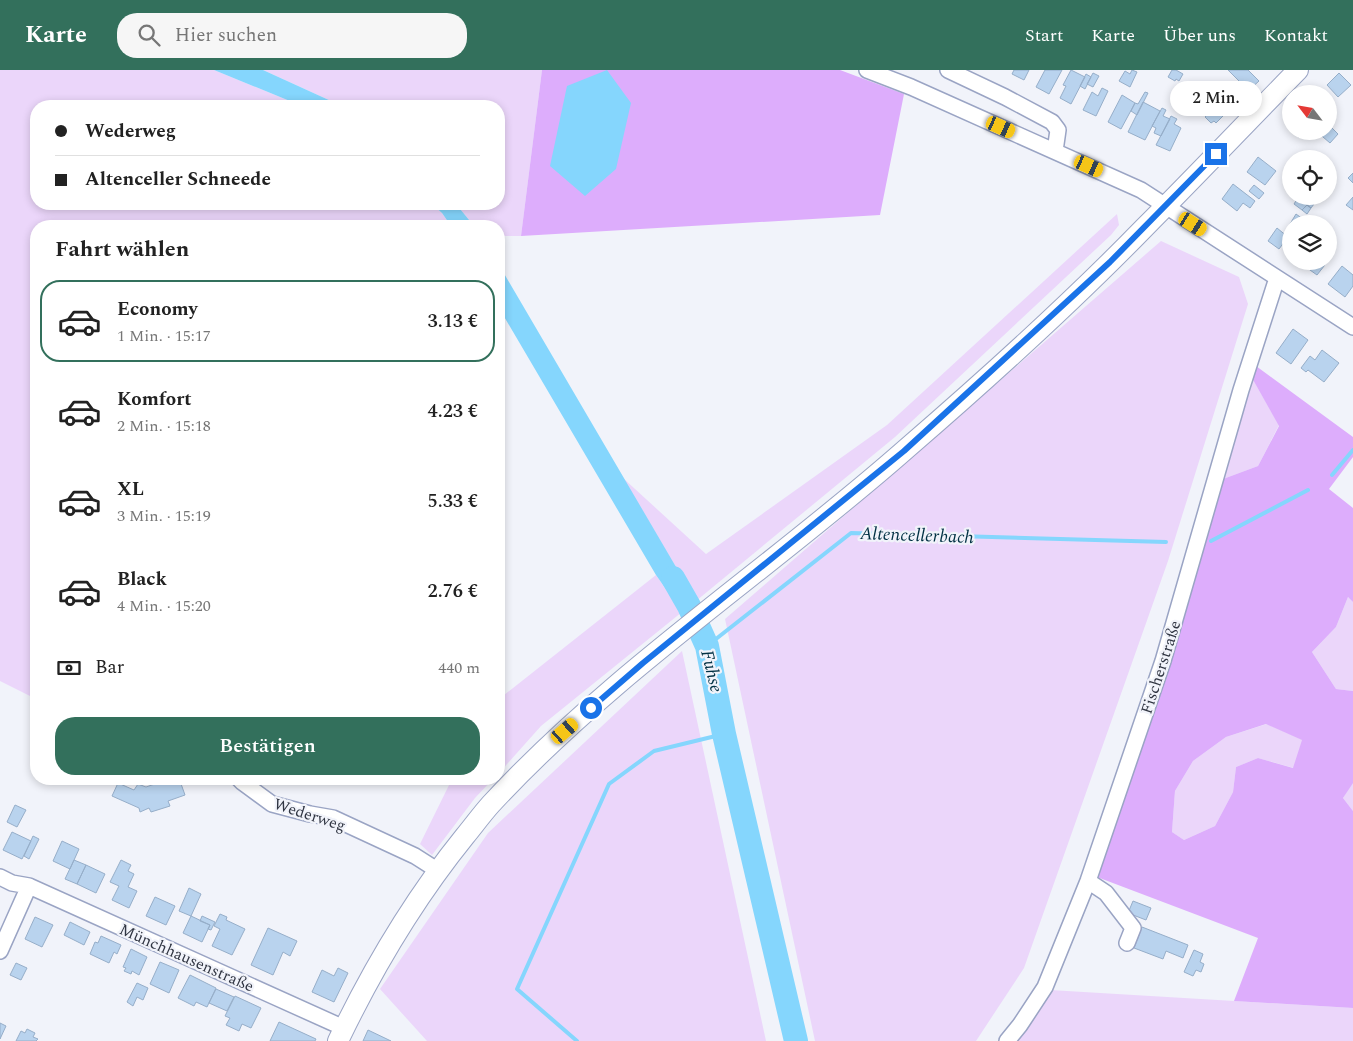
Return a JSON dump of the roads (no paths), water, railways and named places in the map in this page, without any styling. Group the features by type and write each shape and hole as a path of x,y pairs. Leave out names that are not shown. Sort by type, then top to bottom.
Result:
{"main road":[{"path":"341,1034 390,943 437,870 497,798 552,742 643,663 904,451 1110,262 1298,70"}],"street":[{"path":"867,70 911,87 1141,190 1353,328"},
{"path":"948,70 1005,96 1052,122 1058,130 1055,151"},
{"name":"Fischerstraße","path":"1007,1041 1045,987 1088,881 1163,661 1241,390 1277,278"},
{"name":"Wederweg","path":"246,785 272,804 333,818 415,856 437,870"},
{"name":"Münchhausenstraße","path":"0,877 12,883 29,886 341,1034"},
{"path":"1088,881 1106,893 1133,928 1127,943"},
{"path":"0,951 29,886"}],"water":[{"path":"214,70 263,70 329,100 287,100"},
{"path":"607,70 631,103 616,169 585,196 550,166 567,86"},
{"path":"439,210 461,210 469,220 447,220"},
{"path":"505,275 696,601 682,612 656,575 505,318"}],"waterway":[{"name":"Altencellerbach","path":"1332,475 1353,450"},
{"name":"Altencellerbach","path":"1211,541 1308,490"},
{"name":"Altencellerbach","path":"707,646 851,533 1166,542"},
{"name":"Fuhse","path":"673,578 689,606 707,646 724,734 796,1041"},
{"path":"577,1041 517,989 609,784 654,751 724,734"}]}
